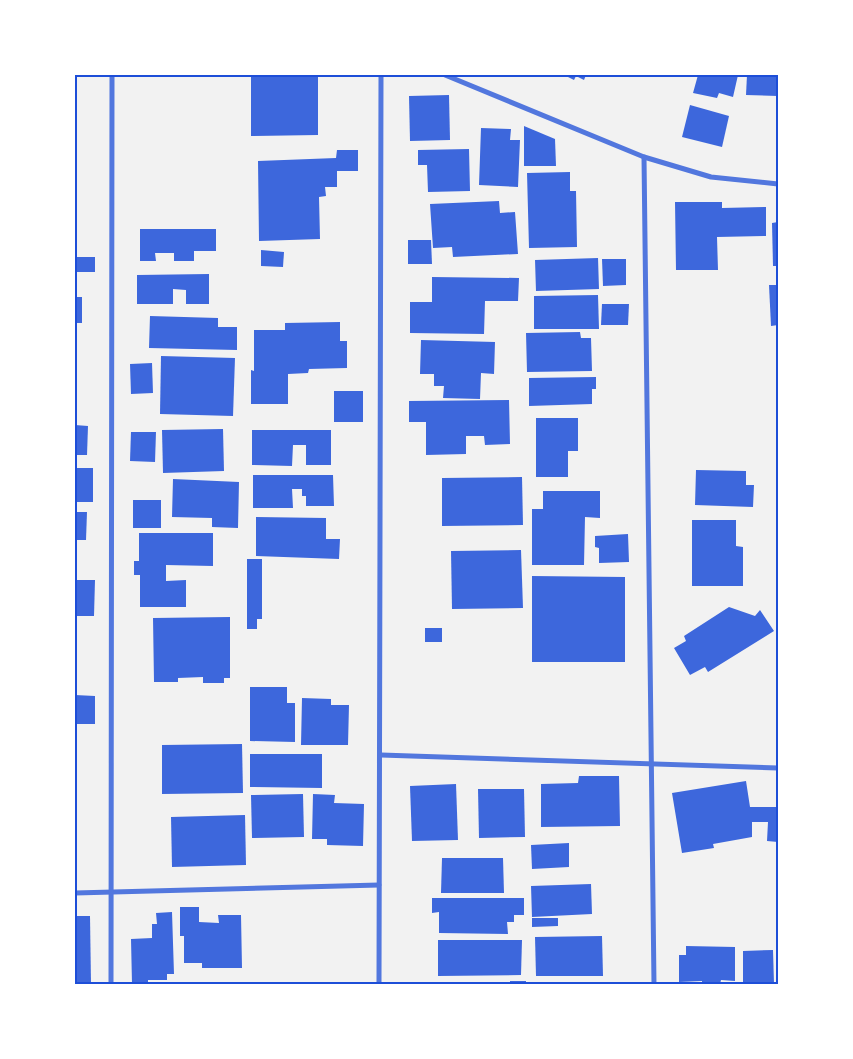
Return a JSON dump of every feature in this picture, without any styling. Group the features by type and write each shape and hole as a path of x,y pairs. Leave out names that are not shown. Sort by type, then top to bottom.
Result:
{"street":[{"path":"111,984 112,75"},
{"path":"379,984 381,75"},
{"path":"445,75 644,158 711,176 778,184"},
{"path":"644,158 654,984"},
{"path":"381,755 778,768"},
{"path":"75,893 379,885"}],"building":[{"path":"251,75 318,75 318,135 251,136"},
{"path":"564,75 586,75 584,80 576,76 574,80"},
{"path":"698,75 738,75 733,97 719,93 717,98 693,93"},
{"path":"747,75 778,75 778,96 746,95"},
{"path":"449,95 450,140 410,141 409,96"},
{"path":"690,105 729,116 722,147 682,137"},
{"path":"524,126 555,139 556,166 524,166"},
{"path":"481,128 511,129 510,140 520,140 518,187 479,185"},
{"path":"469,149 470,191 428,192 427,165 418,165 418,150"},
{"path":"337,150 358,150 358,171 337,171 337,187 325,187 326,196 319,197 320,239 259,241 258,161 336,158"},
{"path":"570,172 570,191 576,191 577,247 529,248 527,173"},
{"path":"499,201 500,213 515,212 518,254 453,257 452,247 433,248 430,204"},
{"path":"675,202 722,202 722,208 766,207 766,236 717,237 718,270 676,270"},
{"path":"778,222 778,266 773,266 772,223"},
{"path":"140,229 216,229 216,251 194,251 194,261 174,261 174,253 155,253 156,261 140,261"},
{"path":"408,240 431,240 432,264 408,264"},
{"path":"261,250 284,252 283,267 261,266"},
{"path":"75,257 95,257 95,272 75,272"},
{"path":"598,258 599,289 536,291 535,260"},
{"path":"602,259 626,259 626,285 603,286"},
{"path":"209,274 209,304 186,304 186,290 173,289 173,304 137,304 137,275"},
{"path":"432,277 519,278 518,301 485,301 484,334 410,333 410,302 432,302"},
{"path":"769,285 778,285 778,325 771,326"},
{"path":"598,295 599,329 534,329 534,296"},
{"path":"75,297 82,297 82,323 75,323"},
{"path":"602,304 629,304 628,325 601,325"},
{"path":"150,316 218,318 218,327 237,327 237,350 149,348"},
{"path":"340,322 340,341 347,341 347,368 309,369 308,373 288,374 288,404 251,404 251,370 254,371 254,330 285,330 285,323"},
{"path":"580,332 581,338 591,338 592,371 527,372 526,333"},
{"path":"421,340 495,342 494,374 481,373 480,399 443,398 444,386 434,386 434,374 420,374"},
{"path":"161,356 235,358 233,416 160,414"},
{"path":"152,363 153,393 131,394 130,364"},
{"path":"596,377 596,389 592,389 592,404 529,406 529,378"},
{"path":"334,391 363,391 363,422 334,422"},
{"path":"509,400 510,444 485,445 484,436 466,436 466,454 426,455 426,422 409,422 409,401"},
{"path":"536,418 578,418 578,451 568,451 568,477 536,477"},
{"path":"75,425 88,426 87,455 75,455"},
{"path":"223,429 224,471 163,473 162,430"},
{"path":"252,430 331,430 331,465 306,465 306,445 293,445 292,466 252,465"},
{"path":"131,432 156,432 155,462 130,461"},
{"path":"75,468 93,468 93,502 75,502"},
{"path":"696,470 746,471 746,485 754,485 753,507 695,505"},
{"path":"253,475 333,475 334,506 306,506 306,496 302,496 302,489 292,489 293,508 253,508"},
{"path":"522,477 523,525 442,526 442,478"},
{"path":"173,479 239,482 238,528 212,527 212,518 172,517"},
{"path":"543,491 600,491 600,518 585,517 584,565 532,565 532,509 543,509"},
{"path":"133,500 161,500 161,528 133,528"},
{"path":"75,512 87,512 86,540 75,540"},
{"path":"256,517 326,518 326,539 340,539 339,559 256,556"},
{"path":"692,520 736,520 736,546 743,547 743,586 692,586"},
{"path":"139,533 213,533 213,566 166,565 166,581 186,580 186,607 140,607 140,575 134,575 134,561 139,561"},
{"path":"628,534 629,562 599,563 599,548 595,547 595,536"},
{"path":"521,550 523,608 452,609 451,551"},
{"path":"247,559 262,559 262,619 257,619 257,629 247,629"},
{"path":"532,576 625,577 625,662 532,662"},
{"path":"75,580 95,580 94,616 75,616"},
{"path":"729,607 755,616 760,610 774,631 708,672 705,667 690,675 674,648 686,641 684,636"},
{"path":"230,617 230,678 224,678 224,683 203,683 203,677 178,678 178,682 154,682 153,618"},
{"path":"425,628 442,628 442,642 425,642"},
{"path":"250,687 287,687 287,703 295,703 295,742 250,741"},
{"path":"75,695 95,696 95,724 75,724"},
{"path":"302,698 331,699 331,705 349,705 348,745 301,745"},
{"path":"242,744 243,793 162,794 162,745"},
{"path":"250,754 322,754 322,788 250,787"},
{"path":"579,776 619,776 620,826 541,827 541,784 578,783"},
{"path":"746,781 750,807 778,807 778,842 767,841 768,822 752,822 752,837 713,844 714,848 682,853 672,793"},
{"path":"456,784 458,840 412,841 410,786"},
{"path":"478,789 524,789 525,837 479,838"},
{"path":"303,794 304,837 252,838 251,795"},
{"path":"313,794 335,795 334,803 364,804 363,846 327,845 327,839 312,839"},
{"path":"245,815 246,865 172,867 171,817"},
{"path":"569,843 569,867 532,869 531,845"},
{"path":"442,858 503,858 504,893 441,893"},
{"path":"591,884 592,914 532,917 531,886"},
{"path":"432,898 524,898 524,915 514,915 514,922 507,922 508,934 439,933 439,912 432,913"},
{"path":"180,907 199,907 199,922 219,923 218,915 241,915 242,968 202,968 202,963 184,963 184,936 180,936"},
{"path":"172,912 174,974 167,974 167,980 148,980 148,984 132,984 131,939 152,938 152,924 157,924 156,913"},
{"path":"75,916 90,916 91,984 75,984"},
{"path":"532,918 558,918 558,926 532,927"},
{"path":"602,936 603,976 536,976 535,937"},
{"path":"438,940 522,940 521,975 438,976"},
{"path":"686,946 735,947 735,981 721,980 720,984 702,984 702,981 679,982 679,955 686,955"},
{"path":"773,950 774,984 743,984 743,951"},
{"path":"510,981 526,981 526,984 510,984"}]}
